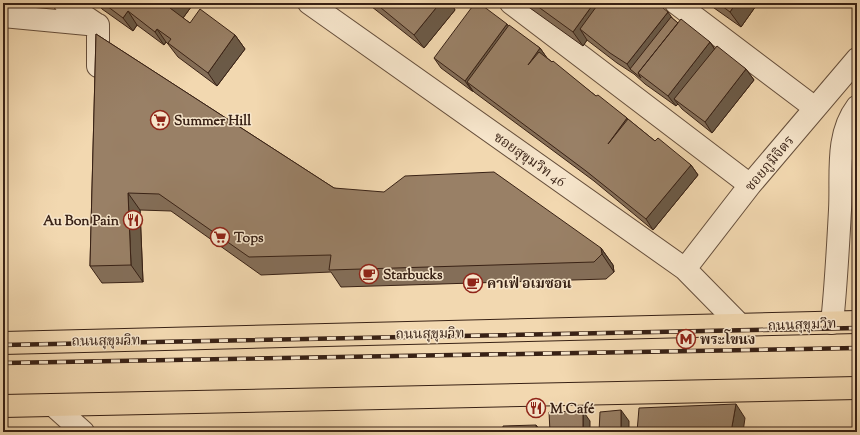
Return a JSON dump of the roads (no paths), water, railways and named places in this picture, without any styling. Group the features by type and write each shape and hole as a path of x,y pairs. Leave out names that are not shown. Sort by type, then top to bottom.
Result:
{"main road":[{"name":"ถนนสุขุมวิท","path":"3,343 857,322"},
{"path":"3,406 857,388"}],"street":[{"path":"65,3 98,25"},
{"name":"ซอยสุขุมวิท 46","path":"310,3 685,269 741,326"},
{"path":"511,3 750,185"},
{"path":"676,3 815,108"},
{"path":"3,16 98,25"},
{"path":"97,88 98,25"},
{"name":"ซอยภูมิจิตร","path":"685,269 750,185 857,59"},
{"path":"832,323 849,209 841,166 844,133 850,116 857,107"},
{"path":"53,405 83,432"}],"railway":[{"path":"3,345 857,328"},
{"path":"3,363 857,348"}],"place":[{"name":"Summer Hill","path":"160,120"},
{"name":"Au Bon Pain","path":"133,220"},
{"name":"Tops","path":"220,237"},
{"name":"Starbucks","path":"369,274"},
{"name":"คาเฟ่ อเมซอน","path":"473,283"},
{"name":"พระโขนง","path":"686,339"},
{"name":"M Café","path":"536,408"}]}
